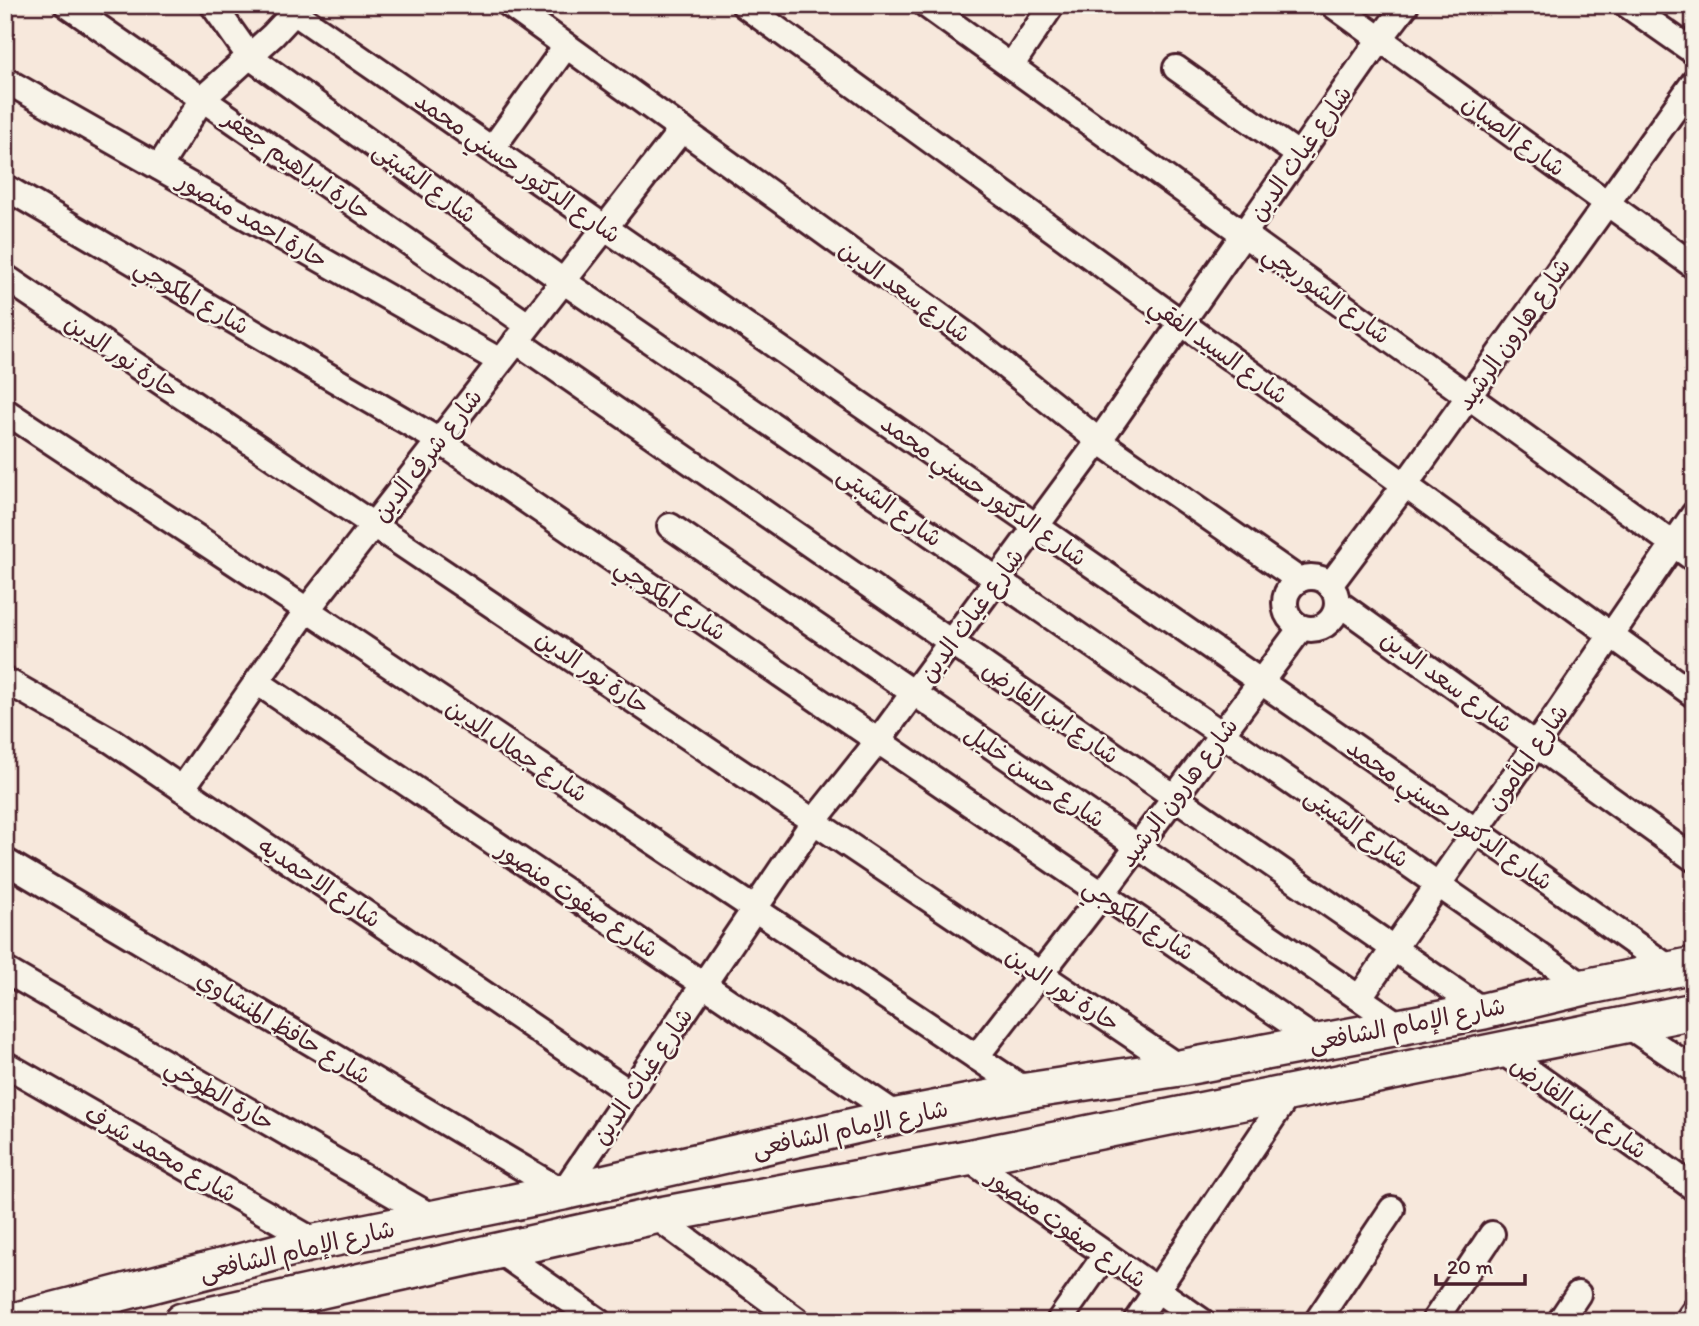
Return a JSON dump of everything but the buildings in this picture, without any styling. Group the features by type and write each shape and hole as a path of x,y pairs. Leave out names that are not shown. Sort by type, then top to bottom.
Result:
{"main road":[{"name":"شارع الإمام الشافعى","path":"13,1321 316,1242 563,1192 898,1116 1027,1091 1180,1068 1484,1011 1585,987 1683,968"},
{"name":"شارع الإمام الشافعى","path":"182,1321 655,1216 967,1158 1694,1012"}],"street":[{"name":"حارة ابراهيم جعفر","path":"67,5 202,99 522,333"},
{"name":"شارع الشبتى","path":"213,5 249,56 563,281 1585,987"},
{"name":"شارع سعد الدين","path":"510,5 965,334 1099,441 1299,580"},
{"name":"شارع الشوربجي","path":"926,5 1694,559"},
{"path":"1011,66 1052,5"},
{"name":"شارع الصبان","path":"1333,5 1694,266"},
{"name":"شارع غياث الدين","path":"563,1192 814,821 914,693 1099,441 1406,5"},
{"path":"1628,5 1694,52"},
{"name":"شارع السيد الفقي","path":"749,7 1694,695"},
{"path":"159,167 202,99 298,9"},
{"name":"شارع الدكتور حسني محمد","path":"298,9 492,149 1260,682 1475,830 1683,968"},
{"path":"492,149 566,46"},
{"path":"1176,68 1299,155"},
{"name":"حارة احمد منصور","path":"5,80 500,361"},
{"name":"شارع هارون الرشيد","path":"1334,593 1405,485 1694,82"},
{"name":"شارع شرف الدين","path":"182,789 307,610 682,129"},
{"name":"شارع المكوجي","path":"5,187 438,440 1317,1041"},
{"name":"حارة نور الدين","path":"5,277 1180,1068"},
{"name":"شارع ابن الفارض","path":"522,333 951,643 1484,1011"},
{"name":"شارع جمال الدين","path":"5,411 1027,1091"},
{"name":"شارع المأمون","path":"1359,998 1536,746 1694,514"},
{"name":"شارع حسن خليل","path":"670,526 1400,1026"},
{"path":"1312,576 1322,579 1334,593 1336,612 1322,627 1301,628 1286,613 1286,592 1299,580 1312,576"},
{"name":"شارع سعد الدين","path":"1334,593 1536,746 1694,859"},
{"name":"شارع هارون الرشيد","path":"976,1057 1301,628"},
{"name":"شارع الاحمديه","path":"5,680 112,741 630,1093"},
{"name":"شارع صفوت منصور","path":"257,682 898,1116"},
{"name":"شارع حافظ المنشاوي","path":"5,861 563,1192"},
{"name":"حارة الطوخي","path":"5,970 435,1218"},
{"path":"1627,1025 1694,1070"},
{"name":"شارع ابن الفارض","path":"1500,1050 1694,1188"},
{"name":"شارع محمد شرف","path":"5,1064 316,1242"},
{"path":"1136,1321 1290,1092"},
{"name":"شارع صفوت منصور","path":"967,1158 1202,1321"},
{"path":"1317,1321 1392,1209"},
{"path":"655,1216 798,1321"},
{"path":"1434,1321 1492,1234"},
{"path":"500,1252 599,1321"},
{"path":"1059,1321 1106,1254"},
{"path":"1560,1321 1578,1294"},
{"path":"1687,1321 1694,1311"}]}
